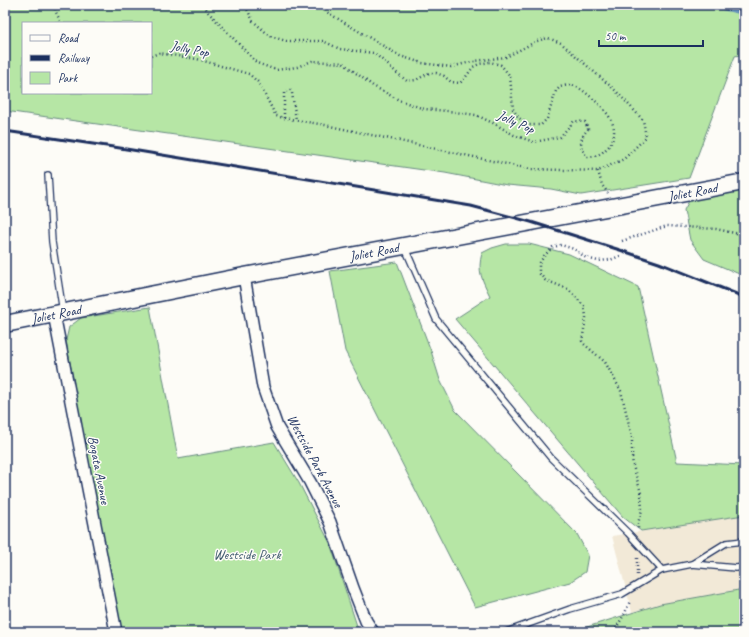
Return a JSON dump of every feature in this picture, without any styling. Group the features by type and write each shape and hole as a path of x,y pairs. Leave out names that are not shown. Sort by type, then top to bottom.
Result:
{"main road":[{"name":"Joliet Road","path":"5,324 244,276 744,182"}],"street":[{"name":"Westside Park Avenue","path":"244,276 264,387 277,427 310,482 330,522 353,588 366,621 373,632"},
{"name":"Bogata Avenue","path":"58,313 116,632"}],"lane":[{"path":"48,175 58,313"},
{"path":"404,246 436,320 550,458 628,533 662,570"},
{"path":"692,564 726,543 744,541"},
{"path":"506,632 570,609 622,594 662,570 692,564 736,568 744,567"}],"path":[{"path":"55,5 55,10 61,22"},
{"name":"Jolly Pop","path":"204,5 208,12 257,63 276,70 297,67 312,61 343,63 372,86 424,110 448,111 476,115 514,135 534,142 560,137 574,121 585,122 588,129 582,136 581,142 582,150 588,157 595,157 606,150 613,140 614,129 610,117 601,106 583,90 572,85 560,86 556,91 547,119 541,125 529,125 519,118 513,110 510,76 501,65 490,62 472,67 460,83 451,82 436,72 429,73 416,80 407,81 374,54 340,49 323,41 286,41 270,36 253,21 244,5"},
{"path":"296,120 292,93 290,90 284,92 284,118 325,125 530,168 598,171 624,159 646,137 643,120 616,91 561,43 548,38 506,57 475,61 451,67 422,63 400,56 315,5"},
{"name":"Jolly Pop","path":"152,56 159,53 196,59 249,74 258,82 276,116 284,118"},
{"path":"598,171 602,185 611,197 624,205"},
{"path":"622,241 667,226 716,229 744,235"},
{"path":"614,632 625,613 636,585 638,523 642,510 641,493 633,466 632,437 621,391 605,362 582,341 586,318 585,307 568,289 546,280 539,273 539,264 544,256 553,247 561,245 574,249 586,258 598,261 610,260 620,256"}],"shaded area":[{"path":"744,515 744,589 660,604 632,612 612,536"}],"green space":[{"path":"5,5 744,5 744,54 735,56 689,178 581,195 551,189 507,185 445,173 5,111"},
{"path":"744,189 744,276 704,259 690,240 684,210 689,201"},
{"path":"506,244 529,244 569,254 638,287 677,462 744,465 744,515 641,531 623,517 455,319 490,296 480,270 482,253"},
{"path":"397,262 431,351 440,380 455,410 577,534 588,555 585,572 570,582 475,607 345,351 330,271"},
{"name":"Westside Park","path":"150,307 178,459 274,442 299,483 330,543 359,632 118,632 66,340 69,327 81,318"},
{"path":"744,589 744,632 571,632 660,604"}],"waterway":[{"path":"709,5 744,13"}],"railway":[{"path":"5,131 120,148 471,206 531,222 620,250 659,263 744,297"}]}
